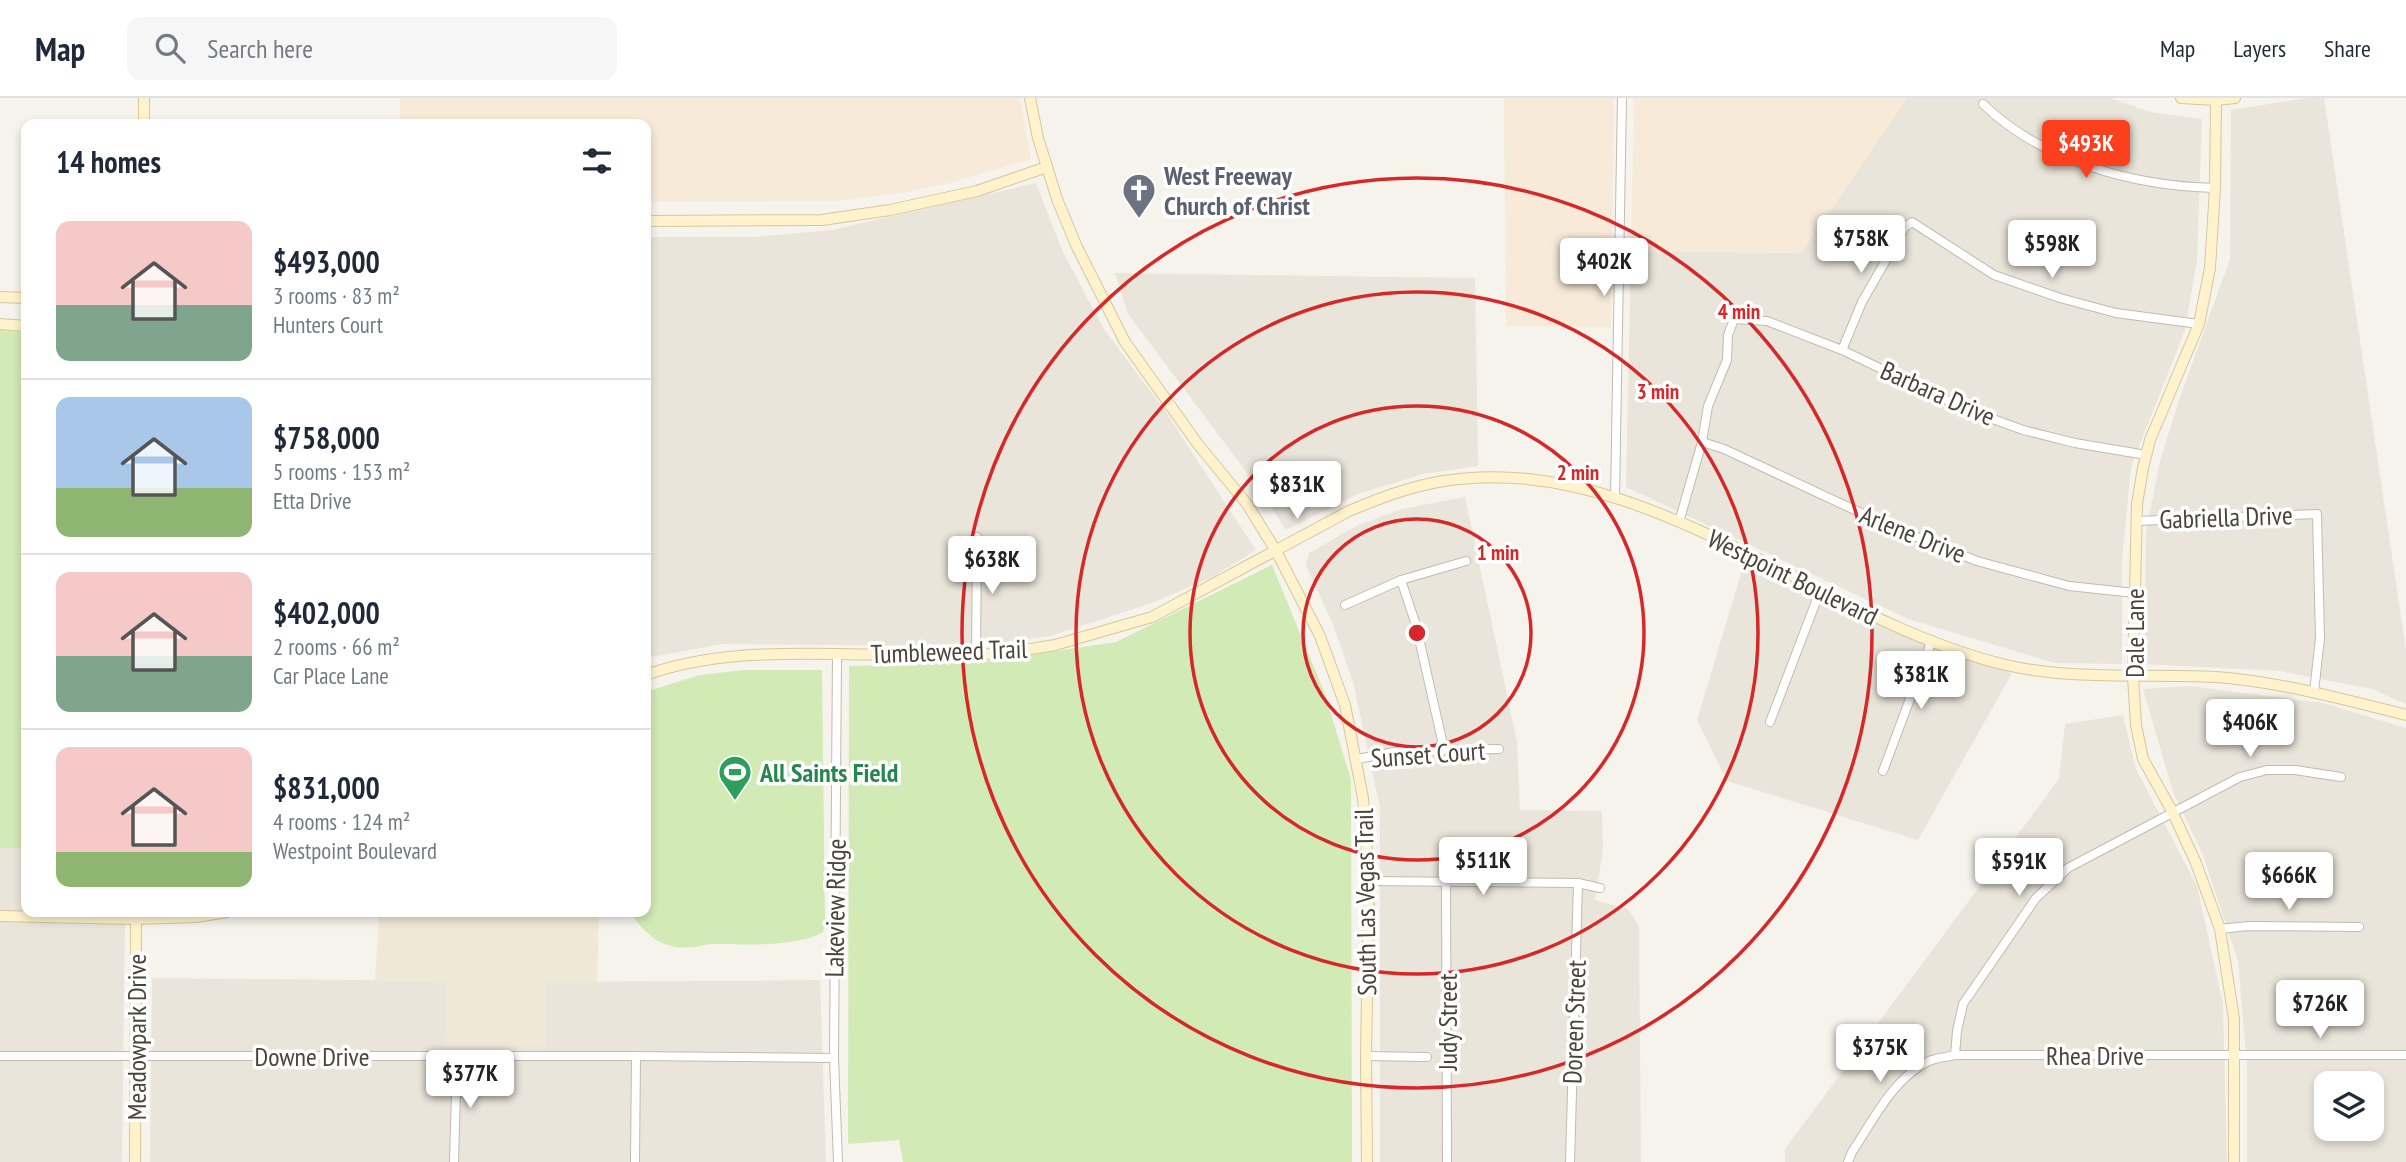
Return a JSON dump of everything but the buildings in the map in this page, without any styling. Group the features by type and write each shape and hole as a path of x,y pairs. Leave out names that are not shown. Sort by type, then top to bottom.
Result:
{"street":[{"path":"144,98 144,119"},
{"name":"South Las Vegas Trail","path":"1030,98 1046,167 1076,245 1125,342 1197,443 1247,504 1276,551 1332,666 1345,705 1363,798 1369,881 1367,1162"},
{"path":"1615,497 1622,98"},
{"path":"2181,98 2235,98"},
{"name":"Dale Lane","path":"2216,99 2215,188 2210,268 2199,324 2160,411 2146,455 2136,521 2133,677 2136,725 2143,759 2172,811 2196,863 2220,929 2234,1019 2234,1162"},
{"path":"1983,104 2001,121 2036,143 2084,164 2142,181 2175,187 2215,188"},
{"path":"651,222 789,222 842,217 890,210 977,191 1046,167"},
{"path":"1842,350 1862,302 1905,227 1912,222 1994,275 2060,298 2116,313 2199,324"},
{"path":"0,297 21,298"},
{"name":"Barbara Drive","path":"1702,442 1708,406 1727,360 1728,335 1734,319 1767,321 1842,350 1963,408 2023,429 2075,443 2146,455"},
{"path":"0,324 21,326"},
{"path":"1679,522 1702,442"},
{"name":"Arlene Drive","path":"1702,442 1724,449 1889,526 1978,561 2069,586 2135,593"},
{"name":"Westpoint Boulevard","path":"1276,551 1360,506 1413,487 1478,478 1567,484 1615,497 1679,522 1875,617 1960,652 2008,665 2067,674 2214,677 2274,683 2406,715"},
{"name":"Gabriella Drive","path":"2136,521 2317,514 2320,638 2314,692"},
{"path":"976,655 977,537"},
{"name":"Tumbleweed Trail","path":"651,672 679,664 723,657 786,653 976,655 1055,645 1152,617 1276,551"},
{"path":"1345,605 1401,580 1466,561"},
{"path":"1401,580 1416,625 1444,749"},
{"path":"1770,722 1820,591"},
{"path":"1883,771 1932,640"},
{"name":"Lakeview Ridge","path":"838,654 834,1058 838,1162"},
{"name":"Sunset Court","path":"1357,759 1400,751 1499,749"},
{"path":"1955,1055 1963,1004 2036,898 2068,868 2240,777 2267,770 2341,777"},
{"path":"1369,881 1578,883 1600,888"},
{"name":"Judy Street","path":"1447,882 1447,1162"},
{"name":"Doreen Street","path":"1570,1162 1578,883"},
{"path":"0,916 21,916"},
{"name":"Meadowpark Drive","path":"135,1162 136,917"},
{"path":"2220,929 2248,926 2359,927"},
{"name":"Downe Drive","path":"0,1056 136,1054 834,1058"},
{"name":"Rhea Drive","path":"1848,1162 1894,1090 1909,1073 1930,1060 1955,1055 2406,1055"},
{"path":"635,1162 636,1056"},
{"path":"1366,1056 1427,1057"},
{"path":"454,1162 457,1057"}],"shaded area":[{"path":"400,98 1020,98 1031,159 950,183 902,193 835,201 651,202 651,119 400,119"},
{"path":"1504,98 1614,98 1611,327 1506,326"},
{"path":"1634,98 1907,98 1801,253 1631,251"},
{"path":"1907,98 2110,98 2150,112 2202,119 2197,260 2185,330 2131,467 2122,560 2122,664 2055,663 1908,619 1626,487 1631,251 1801,253"},
{"path":"2324,98 2406,650 2406,704 2372,689 2280,671 2144,664 2146,533 2160,461 2230,259 2231,110"},
{"path":"1036,183 1062,250 1104,329 1165,411 1256,550 1214,576 1155,602 1050,636 984,645 722,644 651,657 651,237 755,237 832,230"},
{"path":"1115,273 1475,278 1478,466 1423,474 1358,494 1286,530 1262,493 1128,314"},
{"path":"1465,497 1517,742 1520,810 1602,811 1603,850 1595,900 1628,909 1639,926 1641,1162 1380,1162 1380,808 1353,682 1332,622 1306,566 1309,553 1356,526 1402,509"},
{"path":"1745,560 1919,642 2012,673 1918,840 1727,781 1697,720"},
{"path":"2190,686 2323,703 2406,728 2406,1162 2247,1162 2247,1066 2238,961 2203,855 2173,792 2143,689"},
{"path":"2123,715 2136,769 2197,886 2223,1004 2227,1162 1785,1162 1785,1149 2059,779 2065,724"},
{"path":"0,848 21,848 21,917 125,917 122,1162 0,1162"},
{"path":"379,917 599,917 597,982 546,982 546,1047 445,1046 446,981 375,980"},
{"path":"152,978 446,981 546,1046 546,982 820,980 826,1162 150,1162"}],"green space":[{"path":"0,330 21,332 21,848 0,848"},
{"path":"1272,565 1325,694 1351,780 1352,1162 903,1162 899,1140 848,1144 849,666 977,663 1116,642"},
{"name":"All Saints Field","path":"744,670 822,670 823,932 799,941 784,943 709,944 684,948 654,938 634,917 651,917 651,690 699,675"}],"place":[{"name":"West Freeway Church of Christ","path":"1139,220"},
{"name":"All Saints Field","path":"735,802"}]}
